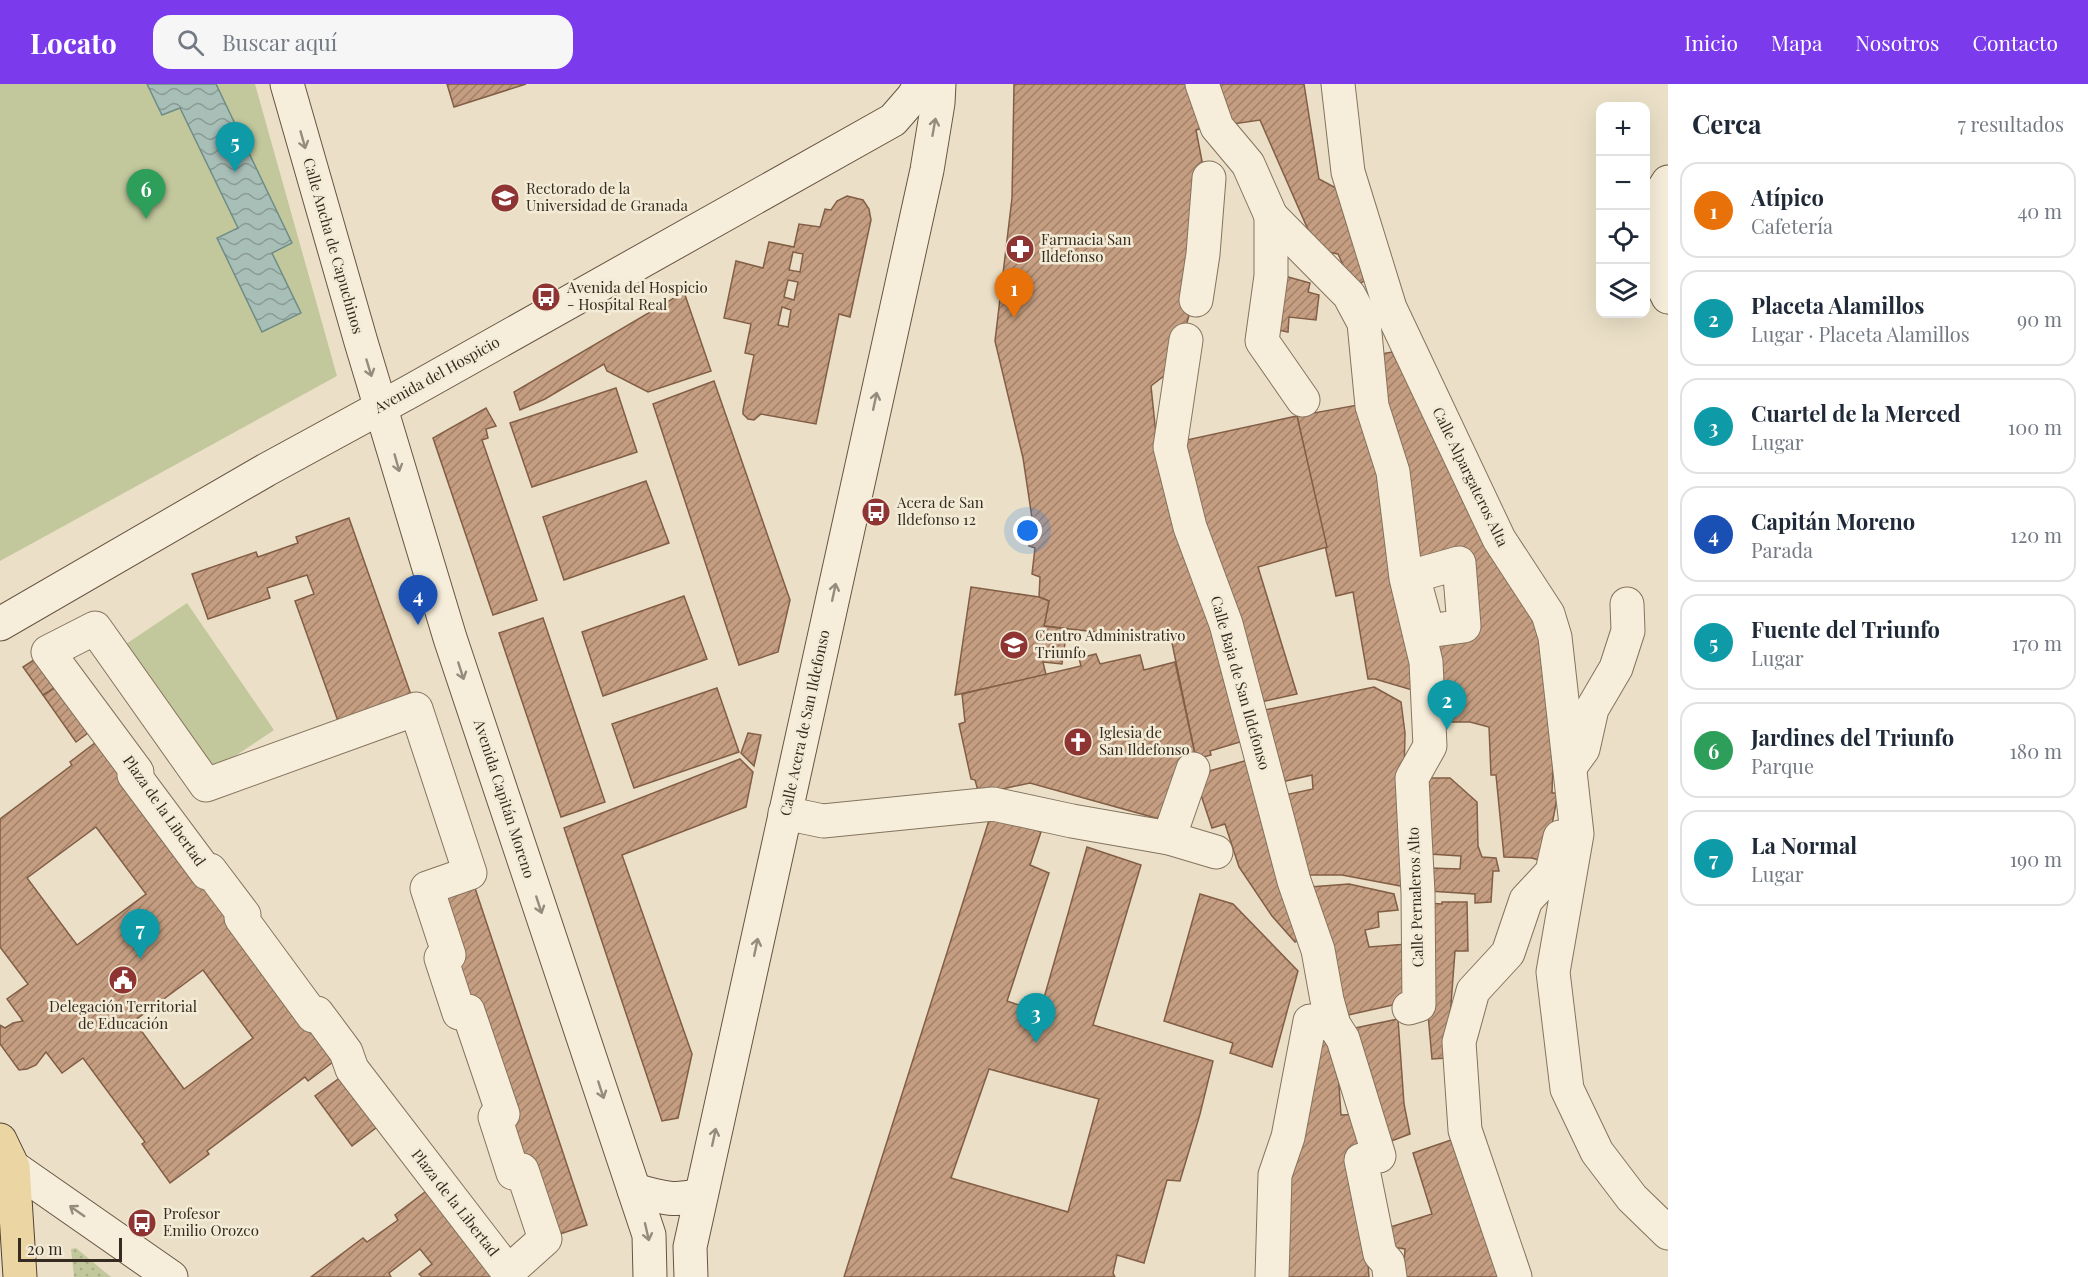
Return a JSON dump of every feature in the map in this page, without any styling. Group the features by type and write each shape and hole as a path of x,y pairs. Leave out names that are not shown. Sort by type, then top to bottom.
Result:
{"main road":[{"path":"7,1153 20,1277"}],"street":[{"name":"Calle Ancha de Capuchinos","path":"287,84 381,407"},
{"path":"876,128 881,112 903,84"},
{"path":"876,128 892,120 921,84"},
{"name":"Calle Acera de San Ildefonso","path":"691,1277 690,1247 701,1194 927,170 939,84"},
{"path":"1202,84 1216,127 1248,164 1271,216 1349,295 1364,323 1367,336 1397,325"},
{"name":"Calle Alpargateros Alta","path":"1338,84 1348,172 1390,308 1499,539 1548,614 1555,637 1577,834 1553,972 1567,1089 1597,1152 1632,1198 1668,1233"},
{"name":"Avenida del Hospicio","path":"0,624 266,470 876,128"},
{"path":"876,128 890,133 909,146 927,170"},
{"path":"1196,300 1203,254 1209,178"},
{"path":"1668,182 1655,211 1652,235 1654,262 1661,285 1668,297"},
{"path":"1271,216 1271,276 1262,341 1303,400"},
{"name":"Calle Pernaleros Alto","path":"1367,336 1372,406 1393,472 1406,579 1427,647 1422,742 1412,778 1418,893 1419,1005 1409,1008"},
{"name":"Calle Baja de San Ildefonso","path":"1186,340 1170,447 1190,527 1226,624 1294,881 1318,950 1334,1024 1343,1039 1379,1156 1361,1160 1380,1254 1388,1263 1390,1277"},
{"name":"Avenida Capitán Moreno","path":"381,407 450,639 649,1235 650,1277"},
{"path":"1569,768 1582,749 1592,709 1616,669 1628,631 1627,604"},
{"name":"Plaza de la Libertad","path":"95,628 206,785 417,710 470,873 427,888 449,955 441,958 459,1013 468,1011 503,1114 495,1117 513,1173 522,1170 545,1239 508,1272 352,1069 346,1052 317,1013 313,1016 241,918 244,915 210,870 207,873 134,774 137,772 48,652 95,628"},
{"path":"1169,838 1193,769"},
{"path":"785,813 823,821 993,804 1169,838 1216,852"},
{"path":"1515,1277 1465,1130 1459,1042 1473,991 1508,953 1526,900 1552,872 1563,825 1576,816"},
{"path":"1272,1277 1275,1175 1288,1137 1310,1021 1334,1024"},
{"path":"7,1153 171,1277"},
{"path":"634,1190 663,1198 687,1199 701,1194"}],"green space":[{"path":"0,84 255,84 337,376 0,561"},
{"path":"187,603 274,730 213,771 126,644"},
{"path":"76,1248 111,1277 74,1277 71,1249"}],"water":[{"path":"147,84 216,84 292,243 272,253 301,313 262,332 217,238 238,228 180,108 162,115"}],"building":[{"path":"447,84 526,84 454,107"},
{"path":"1014,84 1194,84 1207,127 1196,130 1206,182 1192,305 1174,368 1151,386 1159,464 1221,627 1240,742 1210,751 1211,755 1196,759 1170,633 1140,637 1044,626 1049,601 1039,597 1040,577 1032,574 1035,548 1029,546 1032,518 1023,458 995,341 1012,198"},
{"path":"1212,84 1304,84 1319,179 1336,188 1378,274 1353,287 1338,254 1317,250 1260,120 1226,125"},
{"path":"847,196 863,200 869,209 871,220 850,317 839,314 816,424 761,414 754,420 748,419 743,414 743,410 754,355 745,353 751,324 724,318 736,261 763,268 769,242 794,247 799,224 820,227 825,209 831,210 837,201","holes":["793,252 803,254 800,272 789,270","788,280 798,282 794,300 784,297","782,307 791,310 788,327 778,325"]},
{"path":"1281,275 1310,283 1308,292 1319,295 1316,320 1289,317 1288,332 1269,328"},
{"path":"684,292 711,371 648,392 607,371 604,364 545,399 520,410 514,392"},
{"path":"1392,352 1494,546 1538,615 1553,765 1552,793 1558,793 1545,862 1532,858 1504,857 1496,775 1491,775 1489,727 1470,722 1451,722 1433,660 1428,631 1464,626 1459,563 1413,576 1375,355"},
{"path":"714,381 790,600 778,652 739,665 653,404"},
{"path":"616,388 637,452 532,487 510,423"},
{"path":"1363,404 1401,584 1419,692 1368,679 1353,592 1336,596 1297,416"},
{"path":"486,408 496,426 486,429 488,438 482,440 537,600 493,615 433,438"},
{"path":"1297,416 1327,547 1258,567 1297,694 1256,703 1182,441"},
{"path":"646,481 669,543 564,580 543,517"},
{"path":"349,518 416,709 343,735 295,601 314,594 307,575 267,588 270,598 208,619 192,574 256,552 258,557 298,543 296,537"},
{"name":"Centro Administrativo Triunfo","path":"971,587 1039,597 1049,601 1044,626 1067,629 1062,664 1043,662 1046,675 955,695"},
{"path":"684,596 707,659 603,696 582,632"},
{"path":"543,618 605,802 561,817 499,633"},
{"name":"Iglesia de San Ildefonso","path":"1096,654 1100,664 1140,655 1144,670 1175,662 1196,759 1163,820 1030,783 979,794 975,780 971,779 959,724 965,722 962,694 1081,666 1079,658"},
{"path":"40,656 68,680 43,695 23,667"},
{"path":"68,680 101,723 76,742 43,695"},
{"path":"1374,687 1401,702 1405,733 1403,823 1406,887 1342,875 1297,875 1280,796 1313,789 1312,775 1277,783 1260,711"},
{"path":"717,688 739,752 634,788 612,724"},
{"path":"108,733 346,1052 308,1081 305,1077 207,1151 209,1154 170,1183 142,1144 145,1142 83,1058 62,1073 46,1052 36,1065 19,1070 0,1044 0,1025 5,1028 23,1021 7,999 28,984 0,947 0,819 72,765 70,762","holes":["96,827 146,894 77,945 27,878","203,970 253,1038 184,1089 134,1021"]},
{"path":"748,733 761,735 754,766 741,753"},
{"path":"740,759 753,772 746,807 622,855 692,1054 678,1118 662,1121 564,828"},
{"path":"1248,760 1308,935 1295,942 1272,916 1239,867 1225,824 1212,828 1196,780 1199,774"},
{"path":"1420,778 1450,778 1477,802 1478,846 1482,857 1496,858 1499,871 1493,871 1491,902 1475,903 1475,894 1429,891 1430,868 1460,869 1461,856 1429,854"},
{"path":"991,814 1041,832 1030,865 1049,873 1007,1001 1040,1012 1087,847 1141,865 1093,1025 1213,1061 1180,1181 1167,1180 1144,1263 1117,1255 1113,1273 1115,1277 844,1277","holes":["989,1069 1099,1099 1068,1212 951,1178"]},
{"path":"470,873 587,1225 545,1239 427,888"},
{"path":"1349,884 1394,894 1398,910 1378,912 1379,927 1365,930 1369,947 1407,944 1411,1001 1339,1017 1310,887"},
{"path":"1200,894 1233,904 1298,971 1272,1067 1230,1053 1233,1043 1164,1021"},
{"path":"1442,902 1467,902 1468,951 1455,951 1447,1058 1432,1059 1427,1003 1427,903 1442,904"},
{"path":"1398,1019 1404,1104 1410,1134 1386,1143 1350,1029"},
{"path":"1312,1036 1336,1042 1341,1115 1360,1114 1369,1277 1284,1277 1284,1202 1300,1095"},
{"path":"352,1069 389,1118 352,1146 315,1096"},
{"path":"1460,1137 1507,1277 1403,1277 1405,1249 1392,1247 1387,1228 1432,1214 1413,1153"},
{"path":"438,1182 512,1277 422,1277 419,1274 432,1264 420,1249 389,1273 391,1277 311,1277 363,1238 367,1242 398,1220 395,1215"}],"place":[{"name":"Fuente del Triunfo","path":"235,172"},
{"name":"Rectorado de la Universidad de Granada","path":"505,198"},
{"name":"Jardines del Triunfo","path":"146,219"},
{"name":"Farmacia San Ildefonso","path":"1020,249"},
{"name":"Avenida del Hospicio - Hospital Real","path":"546,297"},
{"name":"Atípico","path":"1014,318"},
{"name":"Acera de San Ildefonso 12","path":"876,512"},
{"name":"Capitán Moreno","path":"418,625"},
{"name":"Centro Administrativo Triunfo","path":"1014,645"},
{"name":"Placeta Alamillos","path":"1447,730"},
{"name":"Iglesia de San Ildefonso","path":"1078,742"},
{"name":"La Normal","path":"140,959"},
{"name":"Delegación Territorial de Educación","path":"123,980"},
{"name":"Cuartel de la Merced","path":"1036,1043"},
{"name":"Profesor Emilio Orozco","path":"142,1223"}]}
